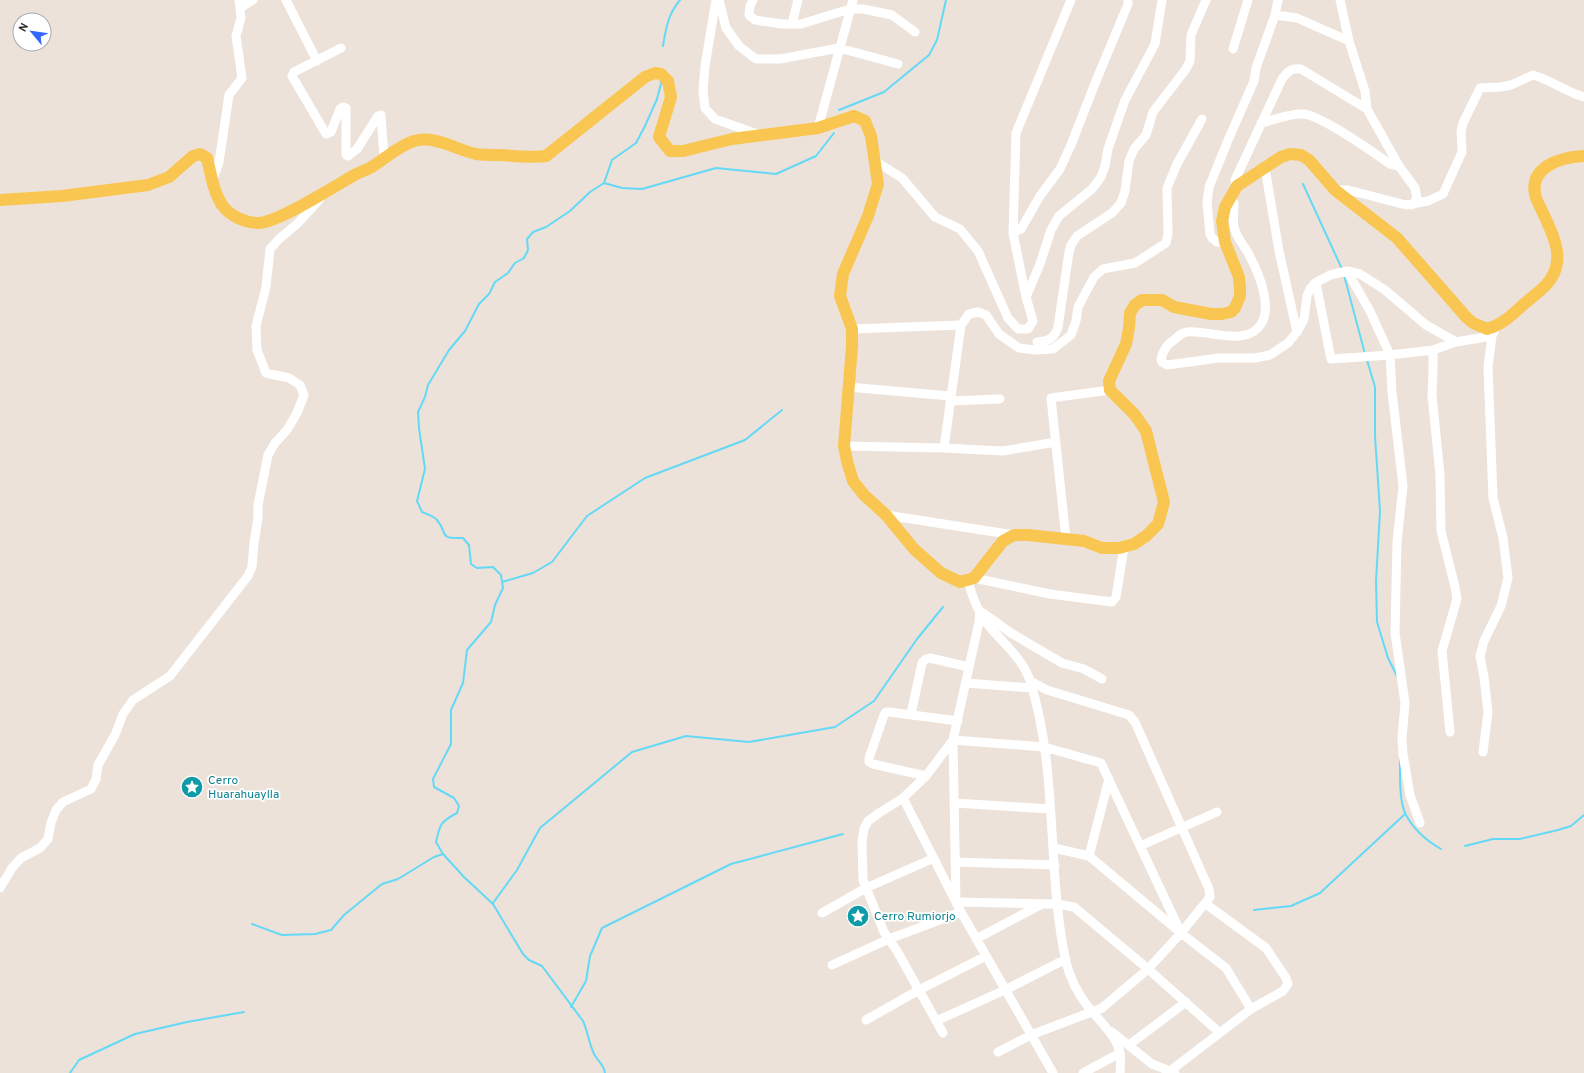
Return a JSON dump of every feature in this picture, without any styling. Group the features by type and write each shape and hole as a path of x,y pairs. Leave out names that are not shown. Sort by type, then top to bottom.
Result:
{"main road":[{"path":"0,200 62,196 148,185 169,177 193,156 200,154 207,158 217,194 222,205 232,215 246,221 260,223 278,218 327,192 353,176 369,169 403,146 415,141 427,139 477,154 535,158 546,156 645,78 655,73 661,74 668,81 671,97 660,137 670,151 683,151 732,139 818,128 854,116 865,121 871,136 878,184 868,216 844,274 840,296 852,329 844,446 846,461 853,481 864,495 886,515 914,549 941,572 960,582 971,579 1003,541 1014,535 1084,541 1102,548 1118,548 1134,544 1146,536 1158,524 1164,502 1146,431 1135,415 1110,390 1109,380 1126,344 1130,313 1135,305 1142,300 1162,300 1174,307 1211,314 1231,312 1235,308 1240,296 1239,277 1225,242 1222,221 1225,207 1237,186 1281,157 1290,154 1301,155 1309,160 1335,190 1397,238 1467,318 1473,323 1494,331 1546,285 1553,276 1558,263 1557,246 1534,191 1537,176 1544,168 1558,160 1584,156"}],"street":[{"path":"213,179 219,162 229,95 242,78 236,36 241,18 239,4 253,0"},
{"path":"286,0 317,61"},
{"path":"716,0 705,66 703,90 705,108 715,119 760,135"},
{"path":"719,0 726,28 739,46 756,59 780,59 839,48 898,64"},
{"path":"747,0 746,9 755,20 801,24 851,4 864,9 892,15 915,32"},
{"path":"749,14 750,6 753,0"},
{"path":"792,24 798,0"},
{"path":"1028,329 1033,321 1026,297 1013,233 1016,133 1071,0"},
{"path":"1013,233 1021,229 1040,196 1060,169 1128,4 1128,0"},
{"path":"1026,297 1040,264 1051,230 1060,216 1092,188 1101,177 1105,166 1108,149 1125,100 1155,44 1162,0"},
{"path":"944,448 961,325 969,314 978,312 986,315 999,334 1019,348 1036,346 1050,341 1055,335 1058,327 1071,245 1077,236 1112,213 1120,203 1125,191 1129,161 1134,150 1146,135 1153,112 1186,70 1190,61 1191,35 1206,0"},
{"path":"1233,49 1248,0"},
{"path":"1225,242 1217,242 1210,234 1207,202 1209,187 1254,81 1256,68 1275,15 1278,0"},
{"path":"1340,0 1349,41 1365,91 1367,109 1399,166 1415,188 1417,198 1412,205"},
{"path":"818,128 851,4"},
{"path":"1275,15 1296,18 1349,41"},
{"path":"340,48 294,72 292,76 326,134 331,132 340,110 343,107 346,108 346,155 348,156 357,149 378,116 381,115 384,158"},
{"path":"1237,186 1235,180 1282,79 1288,71 1293,68 1301,69 1367,109"},
{"path":"1335,190 1348,190 1406,205 1428,201 1443,194 1462,152 1461,132 1463,123 1480,88 1501,88 1533,75 1546,78 1584,97"},
{"path":"1261,124 1293,115 1305,114 1319,119 1390,164 1399,166"},
{"path":"1036,346 1053,349 1071,336 1076,321 1078,307 1094,277 1103,269 1134,263 1166,243 1168,234 1166,188 1202,119"},
{"path":"875,161 902,178 935,217 960,229 978,251 1008,318 1018,329 1028,329"},
{"path":"1265,168 1279,251 1297,332"},
{"path":"0,888 12,868 21,858 40,848 48,839 50,823 56,810 63,802 92,789 96,779 98,765 115,735 123,714 133,700 174,672 248,576 252,567 258,518 258,505 268,455 275,443 287,430 297,413 304,395 300,385 289,378 266,373 257,350 256,326 266,286 270,249 279,238 297,224 327,192"},
{"path":"1230,198 1234,203 1233,225 1235,231 1248,252 1263,286 1265,316 1259,328 1249,334 1236,336 1185,332 1169,343 1162,354 1162,362 1167,365 1219,358 1255,358 1270,355 1288,343 1297,332 1304,319 1307,296 1316,283 1330,275 1347,271 1360,274 1379,286 1426,325 1456,342"},
{"path":"1347,271 1370,311 1390,355 1392,392 1403,486 1397,542 1395,633 1405,703 1402,738 1403,754 1410,795 1420,823"},
{"path":"1316,283 1331,359 1390,355 1433,350 1494,331 1488,368 1493,498 1503,538 1508,578 1501,606 1484,641 1480,656 1488,712 1483,752"},
{"path":"852,329 961,325"},
{"path":"1028,329 1036,346"},
{"path":"1433,350 1434,372 1432,395 1440,475 1441,531 1457,599 1442,651 1450,732"},
{"path":"848,387 950,398 1000,399"},
{"path":"1066,539 1051,398 1110,390"},
{"path":"844,446 1003,451 1056,442"},
{"path":"886,515 1014,535"},
{"path":"1120,1073 1120,1053 1116,1043 1082,998 1071,979 1066,959 1057,904 1054,848 1040,713 1031,685 1016,656 988,625 980,611 972,595 971,579 1050,594 1112,602 1116,597 1124,547"},
{"path":"956,902 953,740 980,622 980,611"},
{"path":"980,611 1011,633 1062,663 1089,670 1102,679"},
{"path":"911,714 922,663 926,659 930,658 969,667"},
{"path":"966,683 1031,685 1129,715 1135,722 1209,889 1210,897 1206,904 1148,969 1102,1008 1031,1035 998,1052"},
{"path":"926,776 869,762 869,758 886,712 958,721"},
{"path":"953,740 1044,747 1101,763 1181,933"},
{"path":"943,1033 884,932 863,880 862,842 864,829 868,821 903,798 926,776 953,740"},
{"path":"1089,856 1109,778"},
{"path":"903,798 961,912 1054,1073"},
{"path":"954,803 1050,809"},
{"path":"1140,846 1217,812"},
{"path":"1054,848 1089,856 1181,933 1226,968 1251,1009"},
{"path":"822,913 866,888 934,858"},
{"path":"955,862 1055,866"},
{"path":"956,902 1057,904 1074,907 1148,969 1220,1033"},
{"path":"976,939 1043,904"},
{"path":"1103,1025 1152,1064 1173,1072 1251,1009 1283,991 1288,984 1286,978 1266,948 1206,904"},
{"path":"832,965 889,939 961,912"},
{"path":"866,1020 919,990 986,956"},
{"path":"936,1021 1005,990 1066,959"},
{"path":"1129,1045 1186,1002"},
{"path":"1083,1073 1120,1053"}],"waterway":[{"path":"663,46 670,16 680,0"},
{"path":"839,110 884,92 929,55 937,40 946,0"},
{"path":"605,1073 603,1066 592,1050 583,1021 542,966 529,960 523,954 493,904 464,877 443,854 436,842 440,827 444,821 457,813 459,806 454,798 434,787 433,779 451,744 451,710 463,683 467,650 491,622 495,605 503,588 501,575 493,567 477,568 471,564 469,545 463,538 450,538 445,535 436,519 422,512 417,501 425,469 418,412 425,397 428,385 449,350 465,331 479,304 489,294 495,282 508,273 515,263 524,258 528,250 527,239 533,232 546,227 570,211 590,192 604,183 612,160 636,143 657,99 662,80"},
{"path":"604,183 622,188 642,189 716,168 776,174 816,156 834,133"},
{"path":"1303,184 1342,269"},
{"path":"1344,275 1365,354"},
{"path":"1367,360 1375,387 1375,436 1380,511 1376,581 1377,622 1388,658 1397,676"},
{"path":"502,582 533,573 552,562 587,516 645,478 745,440 782,410"},
{"path":"493,903 517,870 540,828 632,752 686,736 749,742 835,727 874,701 917,639 943,607"},
{"path":"1400,759 1401,796 1406,815 1421,835 1441,849"},
{"path":"1254,910 1291,906 1320,893 1405,814"},
{"path":"1465,846 1493,839 1520,839 1558,830 1571,826 1584,815"},
{"path":"571,1007 586,981 590,956 602,928 731,864 843,834"},
{"path":"252,924 282,935 315,934 331,930 344,915 382,884 398,879 434,857 443,854"},
{"path":"70,1073 79,1060 135,1034 187,1022 244,1012"}],"place":[{"name":"Cerro Huarahuaylla","path":"192,787"},
{"name":"Cerro Rumiorjo","path":"858,916"}]}
